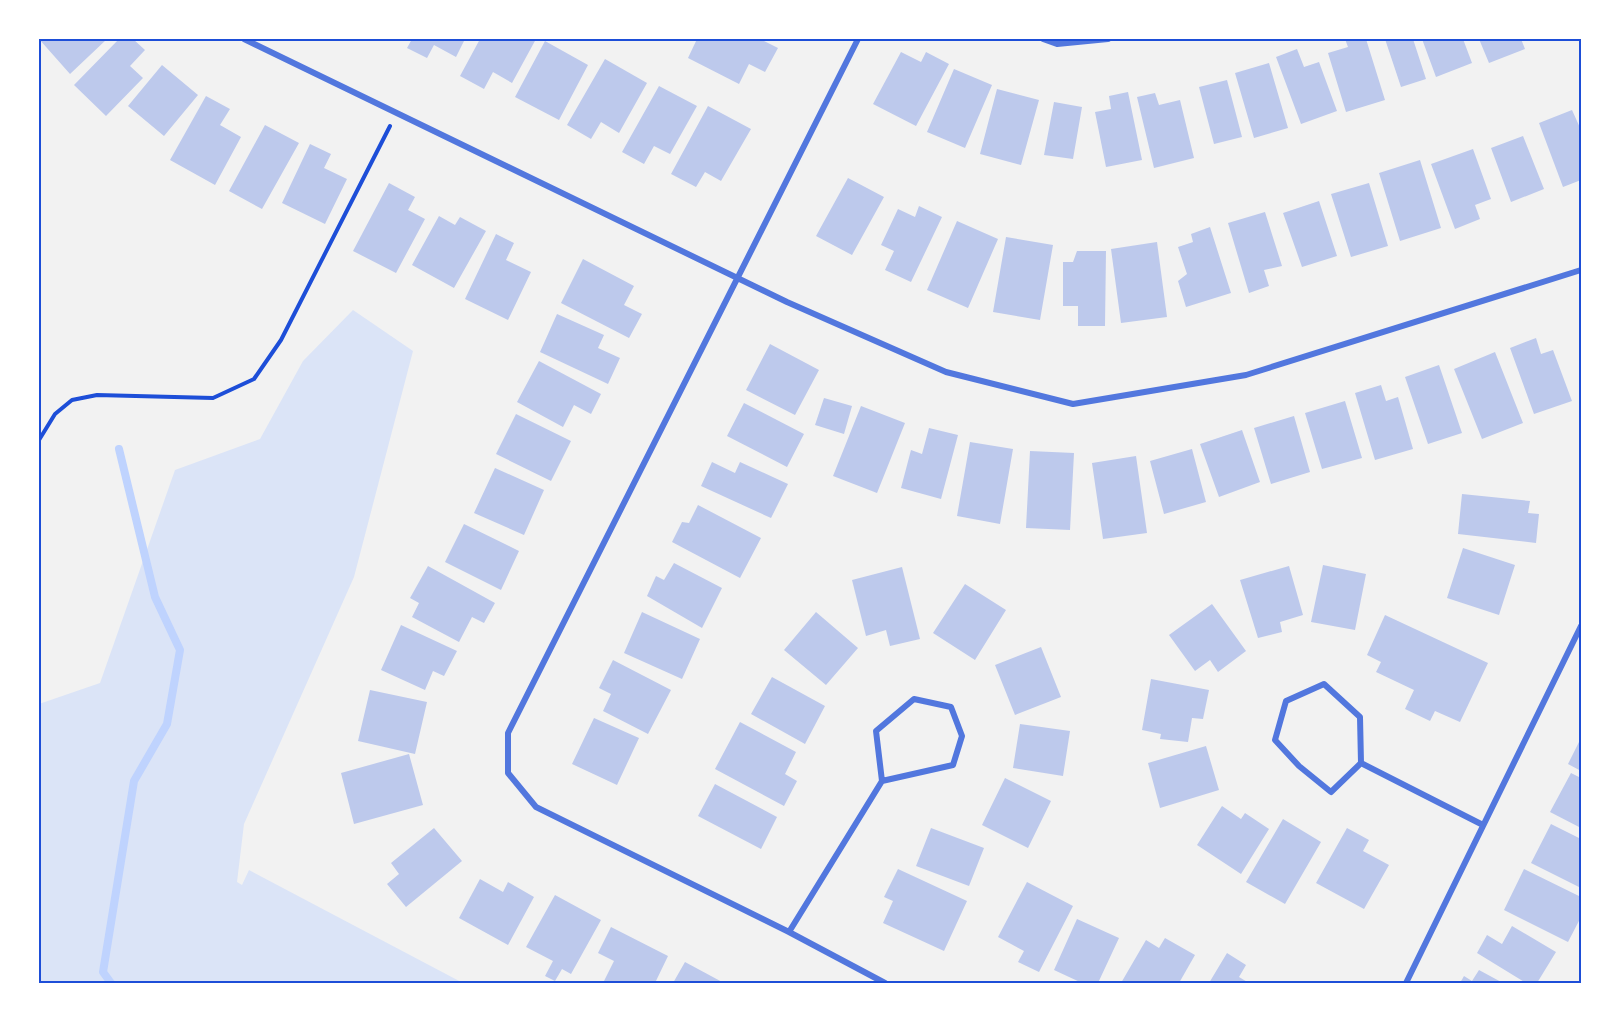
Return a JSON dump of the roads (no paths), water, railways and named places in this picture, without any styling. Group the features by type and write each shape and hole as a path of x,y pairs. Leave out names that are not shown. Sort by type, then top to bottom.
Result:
{"street":[{"path":"244,39 739,279 946,372 1072,404 1246,375 1581,270"},
{"path":"858,39 739,279 508,733 508,773 536,807 789,932 885,983"},
{"path":"1043,39 1057,45 1108,39"},
{"path":"1406,983 1581,626"},
{"path":"1324,684 1360,717 1361,764 1331,792 1299,766 1275,740 1286,700 1324,684"},
{"path":"789,932 882,781 876,731 914,699 951,707 962,736 953,765 882,781"},
{"path":"1361,764 1484,825"}],"waterway":[{"path":"111,983 103,972 134,781 167,724 180,650 155,597 119,449"}]}
